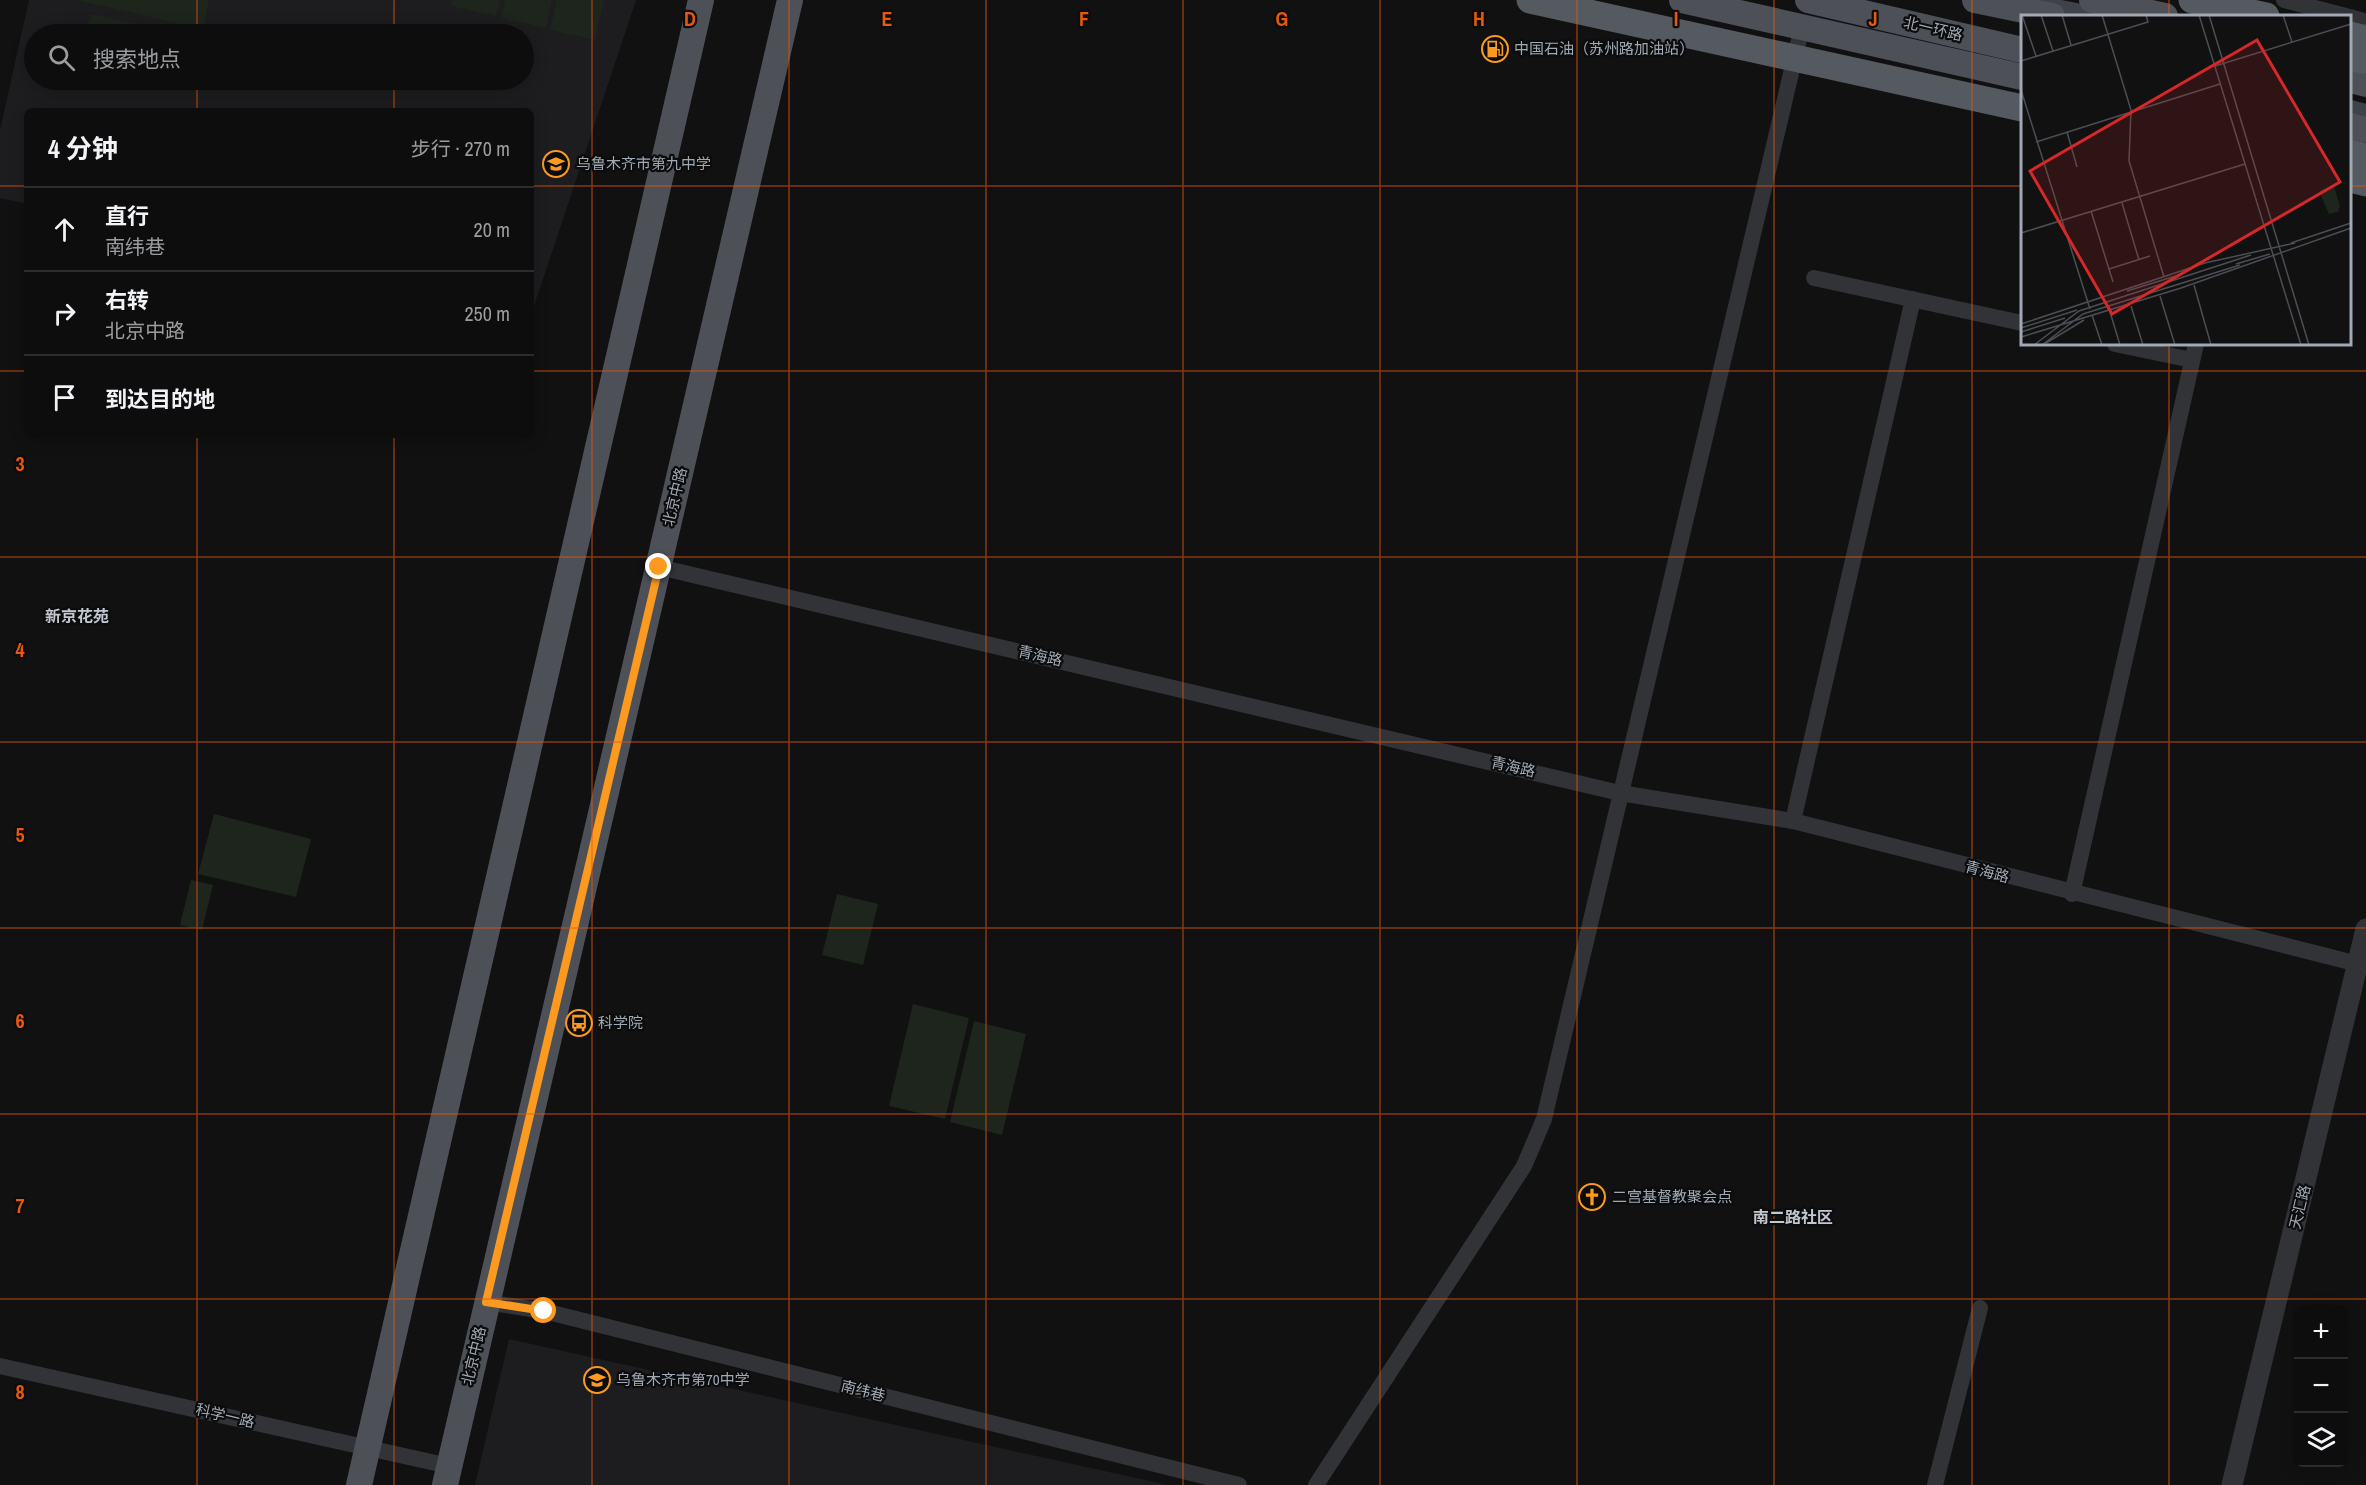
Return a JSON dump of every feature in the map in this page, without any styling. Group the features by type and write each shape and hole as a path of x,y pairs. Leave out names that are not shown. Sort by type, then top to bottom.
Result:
{"highway":[{"path":"1530,0 2021,108"},
{"path":"2192,0 2261,15"},
{"path":"2351,35 2366,39"},
{"path":"2351,58 2366,61"},
{"path":"2351,153 2366,157"},
{"path":"2351,179 2366,183"}],"main road":[{"path":"359,1485 701,0"},
{"name":"北京中路","path":"447,1475 790,0"},
{"path":"1682,0 2021,77"},
{"name":"北一环路","path":"1808,0 2021,50"},
{"path":"1818,0 2021,43"},
{"path":"1975,0 2047,15"},
{"path":"2009,0 2081,15"},
{"path":"2092,0 2160,15"},
{"path":"2351,73 2366,76"},
{"path":"2351,80 2366,84"},
{"path":"2351,111 2366,115"},
{"path":"2351,126 2366,130"},
{"path":"2351,148 2366,149"}],"street":[{"path":"2283,0 2340,15"},
{"path":"2351,18 2366,22"},
{"path":"1316,1485 1524,1166 1544,1119 1802,27"},
{"path":"1815,278 2021,323"},
{"path":"1793,821 1913,299"},
{"path":"2120,345 2192,360"},
{"path":"2072,894 2196,345"},
{"name":"青海路","path":"659,567 1620,793 1793,821 2072,894 2362,966"},
{"name":"天汇路","path":"2232,1485 2362,966 2366,929"},
{"name":"南纬巷","path":"486,1302 544,1311 1239,1485"},
{"path":"1935,1485 1980,1308"},
{"name":"科学一路","path":"0,1366 368,1449 447,1475"}],"shaded area":[{"name":"乌鲁木齐市第九中学","path":"29,0 636,0 534,306 534,108 24,108 24,203 0,198 0,130"},
{"path":"76,0 209,0 204,24 181,24"},
{"path":"452,0 500,0 496,16 451,6"},
{"path":"505,0 552,0 546,28 501,18"},
{"path":"557,0 604,0 595,40 550,30"},
{"path":"91,14 135,24 88,24"},
{"path":"214,814 311,839 296,897 198,874"},
{"path":"191,880 213,885 202,930 180,925"},
{"path":"837,894 878,904 863,965 822,955"},
{"path":"913,1004 969,1018 945,1119 889,1106"},
{"path":"974,1021 1026,1034 1002,1135 950,1122"},
{"name":"乌鲁木齐市第70中学","path":"509,1339 973,1442 1168,1485 475,1485"}],"place":[{"name":"中国石油（苏州路加油站）","path":"1495,49"},
{"name":"乌鲁木齐市第九中学","path":"556,164"},
{"name":"科学院","path":"579,1023"},
{"name":"二宫基督教聚会点","path":"1592,1197"},
{"name":"乌鲁木齐市第70中学","path":"597,1380"}],"district":[{"name":"新京花苑","path":"77,616"},
{"name":"南二路社区","path":"1793,1217"}],"route":[{"path":"544,1311 486,1302 659,567"}]}
